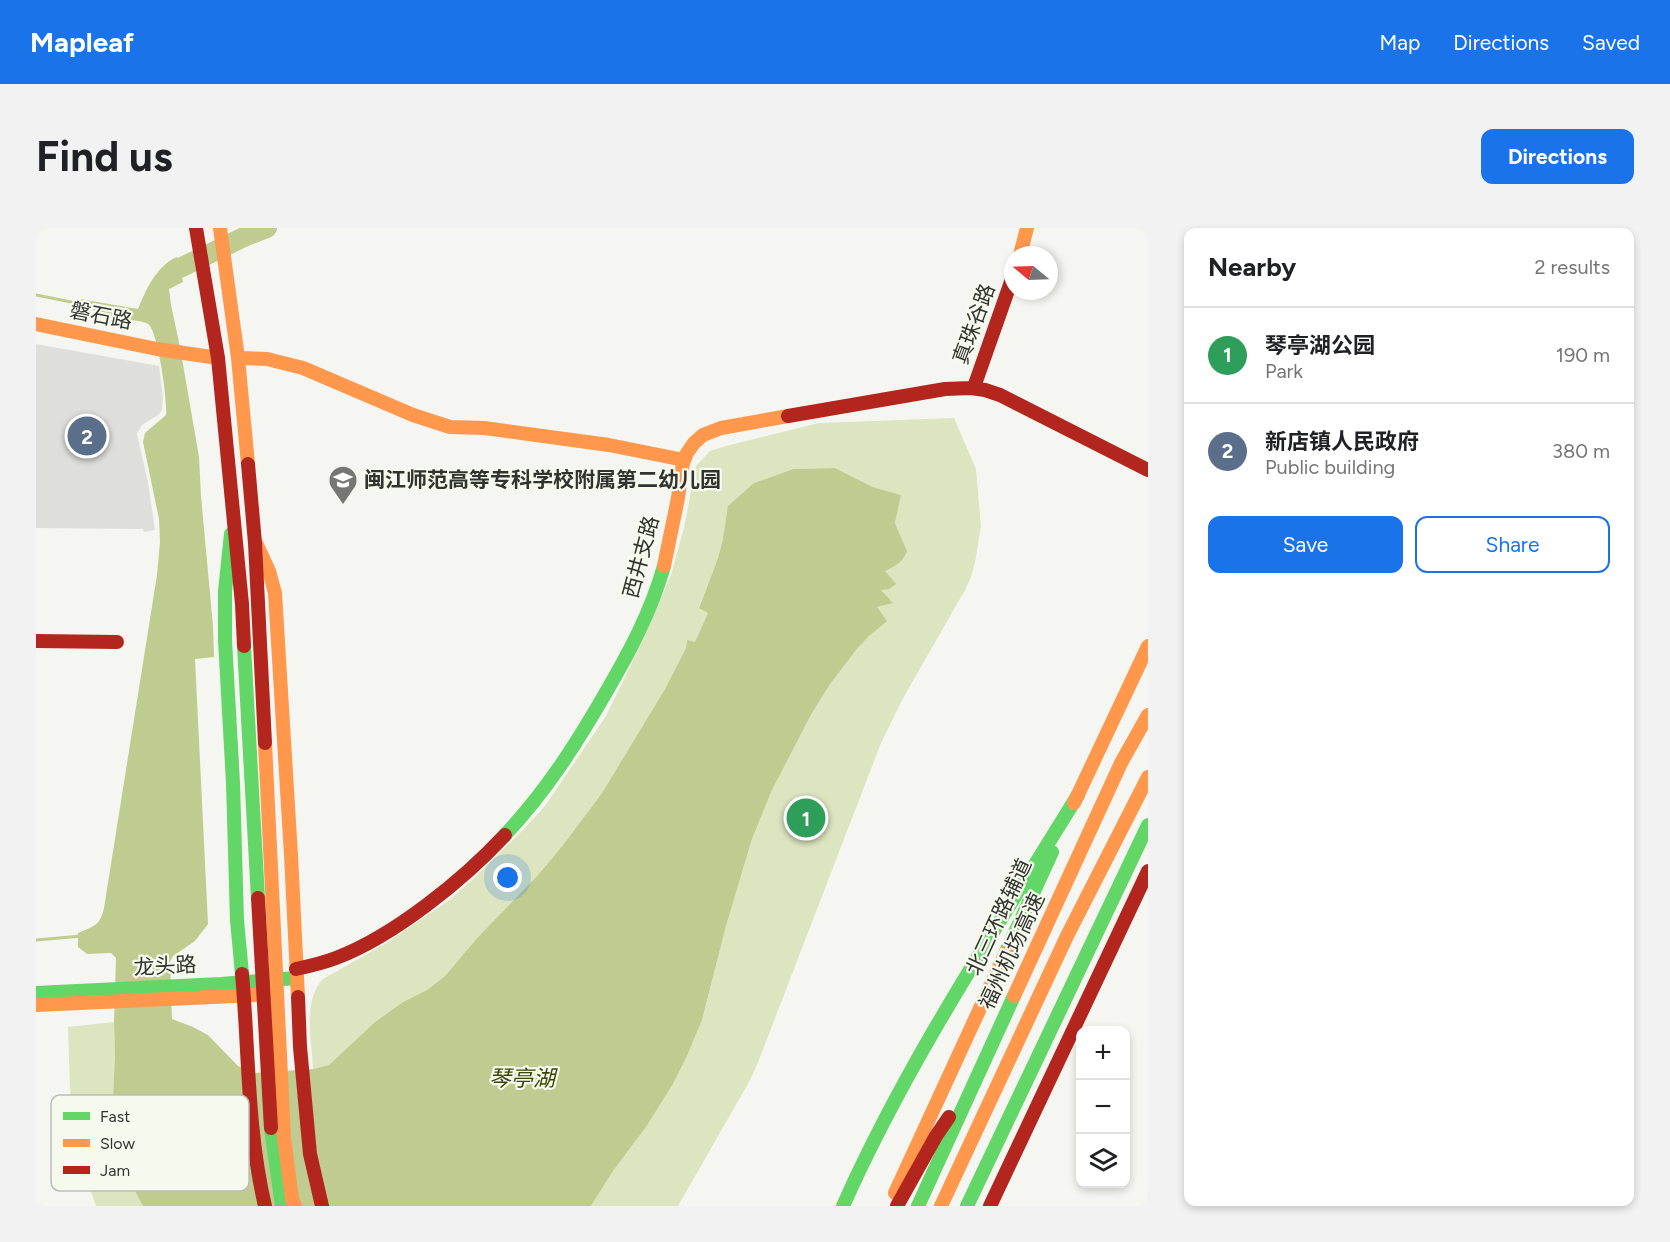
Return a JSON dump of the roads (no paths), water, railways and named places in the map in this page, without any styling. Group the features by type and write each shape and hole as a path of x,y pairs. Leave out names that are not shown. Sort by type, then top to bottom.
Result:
{"main road":[{"path":"220,228 238,358 260,604 284,1138 292,1199 295,1206"},
{"path":"1022,246 1027,228"},
{"path":"197,234 218,358 242,604 272,1139 282,1206"},
{"name":"真珠谷路","path":"974,387 1005,300"},
{"name":"磐石路","path":"36,324 157,349 218,358"},
{"path":"238,358 267,359 303,368 413,415 450,427 484,428 609,445 684,460"},
{"name":"西井支路","path":"243,989 296,980 322,964 344,956 413,914 478,863 544,790 592,717 633,644 650,608 670,544 684,460 690,447 701,436 727,426 945,389 974,387 1009,399 1148,470"},
{"path":"233,510 225,591 225,640 237,920 250,1113 258,1178 265,1206"},
{"path":"255,543 269,571 275,593 300,1047 310,1154 322,1206"},
{"path":"36,641 117,642"},
{"name":"北三环路辅道","path":"889,1206 1148,646"},
{"name":"福州机场高速","path":"918,1206 1121,763 1148,715"},
{"name":"福州机场高速","path":"941,1206 1006,1064 1113,843 1148,777"},
{"path":"843,1206 864,1159 923,1049 1078,795"},
{"path":"967,1206 1148,825"},
{"path":"236,866 250,886 265,888 282,875 291,855"},
{"path":"990,1206 1148,871"},
{"name":"龙头路","path":"36,993 91,996 243,989"},
{"name":"龙头路","path":"36,1005 91,996"},
{"path":"952,1206 1006,1064"},
{"path":"897,1206 936,1136 976,1081"}],"water":[{"name":"琴亭湖","path":"177,257 183,282 169,289 199,457 214,657 195,659 208,924 195,941 173,956 170,962 172,1019 208,1035 238,1066 254,1073 313,1069 329,1065 375,1022 403,1002 427,990 445,976 478,937 538,875 602,793 665,689 686,648 687,640 695,642 708,613 699,608 718,558 728,506 754,483 793,469 835,468 873,487 901,495 895,523 907,551 899,563 885,571 896,584 889,589 881,590 893,603 877,607 887,621 856,650 830,684 812,713 772,790 752,839 726,926 702,1020 687,1056 673,1084 646,1127 613,1171 591,1206 143,1206 135,1191 249,1191 249,1095 113,1095 116,958 111,953 87,954 78,947 78,933 96,925 104,908 157,575 160,542 159,519 143,442 145,433 166,415 159,352 152,329 141,321 107,316 81,304 80,299 138,309 158,272"}],"waterway":[{"path":"180,268 267,228"},
{"path":"36,295 81,304"},
{"path":"36,940 82,936"}],"place":[{"name":"新店镇人民政府","path":"87,436"},
{"name":"闽江师范高等专科学校附属第二幼儿园","path":"343,506"},
{"name":"琴亭湖公园","path":"806,818"}]}
